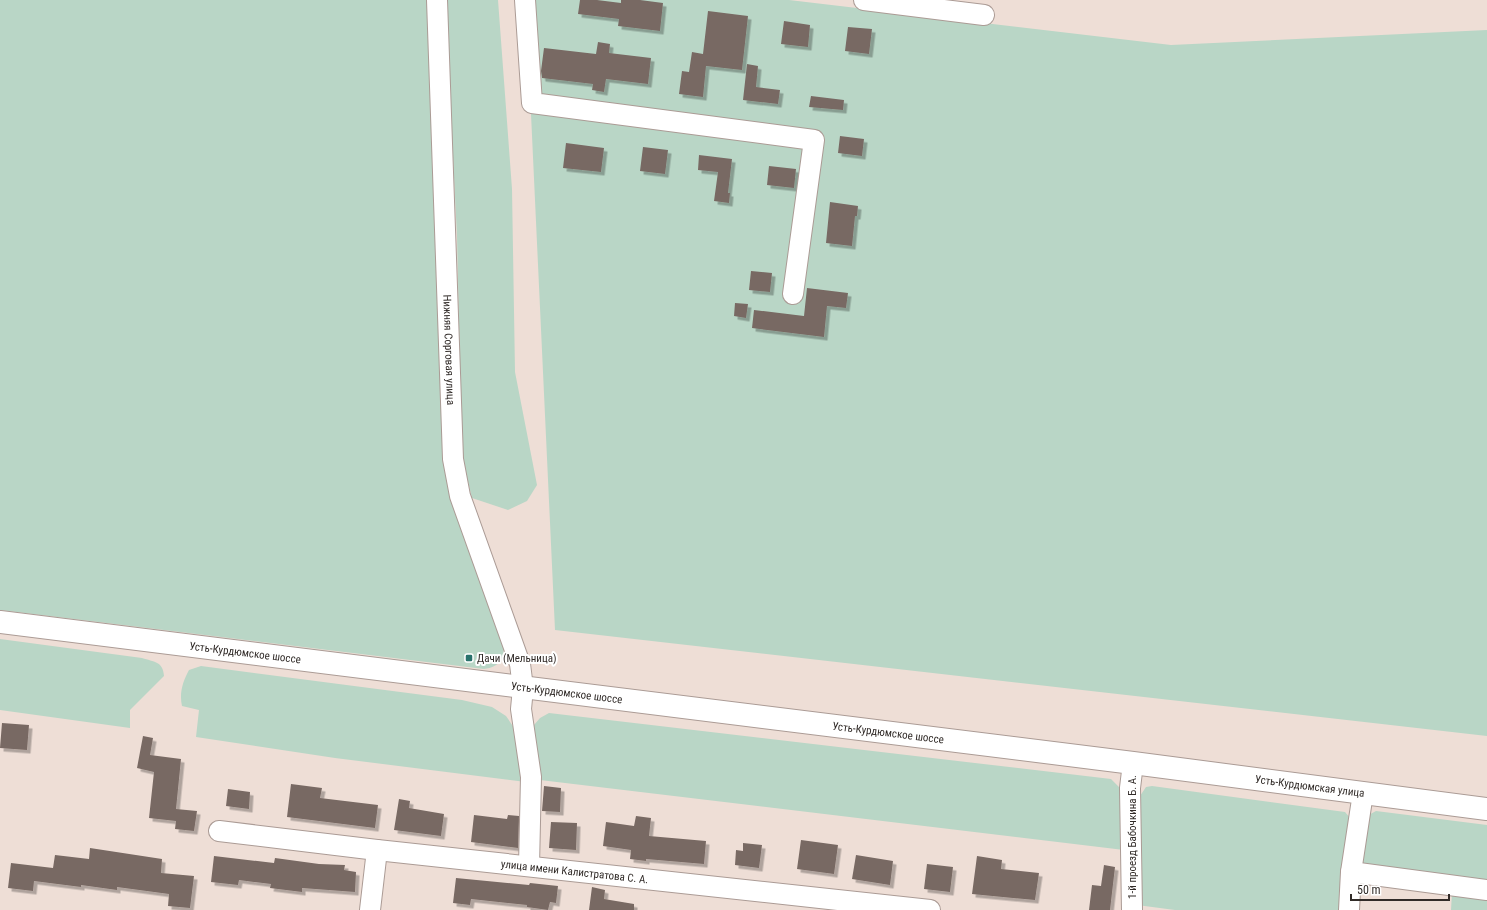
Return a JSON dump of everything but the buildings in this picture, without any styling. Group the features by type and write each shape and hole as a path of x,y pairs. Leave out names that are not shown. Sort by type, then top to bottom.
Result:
{"main road":[{"name":"Усть-Курдюмское шоссе","path":"0,622 1133,763"},
{"name":"Усть-Курдюмская улица","path":"1133,763 1487,809"}],"street":[{"name":"Нижняя Сорговая улица","path":"437,0 453,460 460,496 520,664 523,688 521,709 531,777 529,866"},
{"path":"525,0 532,103 814,140 793,294"},
{"path":"864,0 984,15"},
{"name":"1-й проезд Бабочкина Б. А.","path":"1132,910 1130,788 1133,763"},
{"path":"1349,910 1351,872 1363,793"},
{"name":"улица имени Калистратова С. А.","path":"219,831 377,850 930,910"},
{"path":"370,910 377,850"},
{"path":"1351,872 1487,890"}],"green space":[{"path":"0,0 429,0 446,458 504,644 502,658 497,664 484,669 0,610"},
{"path":"445,0 498,0 512,189 515,372 537,485 527,501 508,510 472,498 462,457 457,236"},
{"path":"523,0 789,0 1171,45 1487,30 1487,736 555,630 531,114"},
{"path":"0,639 142,658 154,661 160,665 164,676 130,710 130,728 0,710"},
{"path":"201,666 462,700 492,707 506,716 521,738 526,782 335,758 196,737 199,710 182,706 181,692 189,670"},
{"path":"549,713 1111,779 1120,788 1124,850 540,780 534,725 540,718"},
{"path":"1152,786 1345,812 1351,819 1342,910 1175,910 1137,905 1140,796 1146,787"},
{"path":"1376,811 1487,825 1487,883 1369,869 1356,857 1365,817"},
{"path":"1452,893 1487,897 1487,910 1451,910"}],"place":[{"name":"Дачи (Мельница)","path":"469,658"}]}
